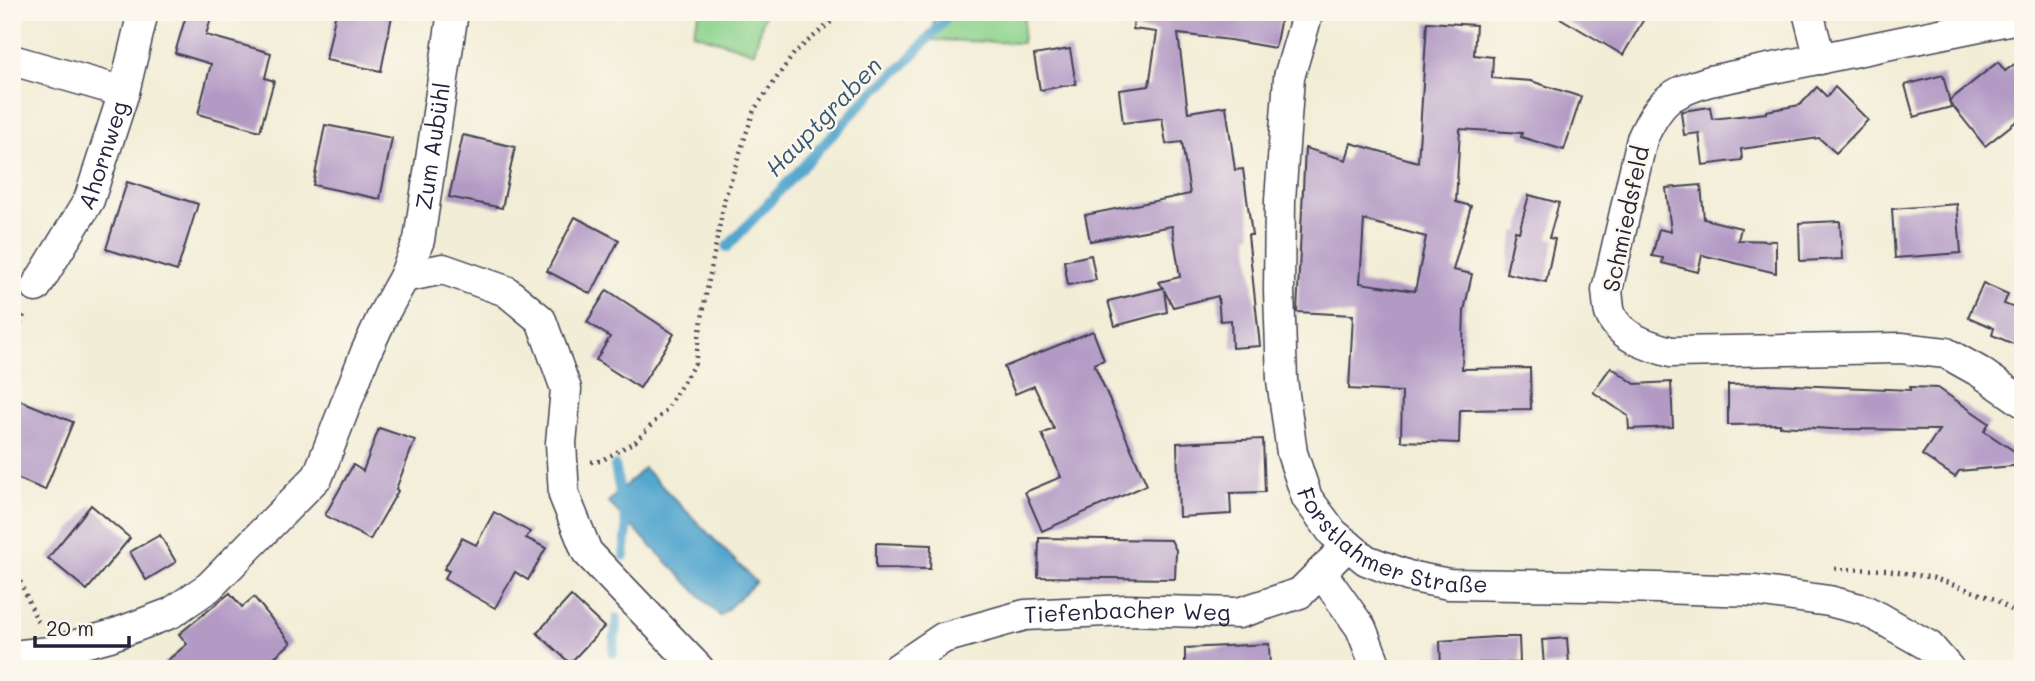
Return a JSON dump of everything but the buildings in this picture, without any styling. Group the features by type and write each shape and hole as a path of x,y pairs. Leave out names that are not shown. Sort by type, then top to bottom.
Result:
{"street":[{"name":"Ahornweg","path":"36,287 89,200 124,92 143,12"},
{"name":"Zum Aubühl","path":"12,656 50,652 110,636 171,613 209,587 318,476 366,352 404,277 419,240 453,12"},
{"name":"Forstlahmer Straße","path":"1308,12 1289,77 1280,200 1282,380 1292,453 1307,498 1333,533 1366,559 1408,576 1449,584 1756,591 1829,601 1864,610 1880,618 1928,646 1949,669"},
{"path":"1808,12 1820,59"},
{"name":"Schmiedsfeld","path":"2023,17 1710,81 1684,89 1667,99 1651,118 1642,139 1607,290 1610,314 1623,331 1643,344 1671,352 1901,348 1946,353 1980,372 2023,402"},
{"path":"12,60 124,92"},
{"path":"404,277 443,269 506,291 541,320 566,390 561,443 564,495 587,552 699,669"},
{"name":"Tiefenbacher Weg","path":"897,669 943,638 1025,615 1126,610 1238,613 1300,593 1348,545"},
{"path":"1321,572 1361,628 1377,669"}],"path":[{"path":"562,463 601,461 636,441 666,410 695,363 725,198 754,110 795,52 843,12"},
{"path":"12,562 50,652"},
{"path":"1825,570 1887,570 1934,578 1995,599 2023,619"}],"green space":[{"path":"700,12 765,12 754,52 693,33"},
{"path":"934,12 1025,12 1022,43 933,40"}],"water":[{"path":"644,468 756,582 720,616 608,502"}],"waterway":[{"name":"Hauptgraben","path":"727,247 868,97 906,63 945,20 947,12"},
{"name":"Hauptgraben","path":"615,466 627,530 624,556"},
{"name":"Hauptgraben","path":"613,653 617,618"}]}
